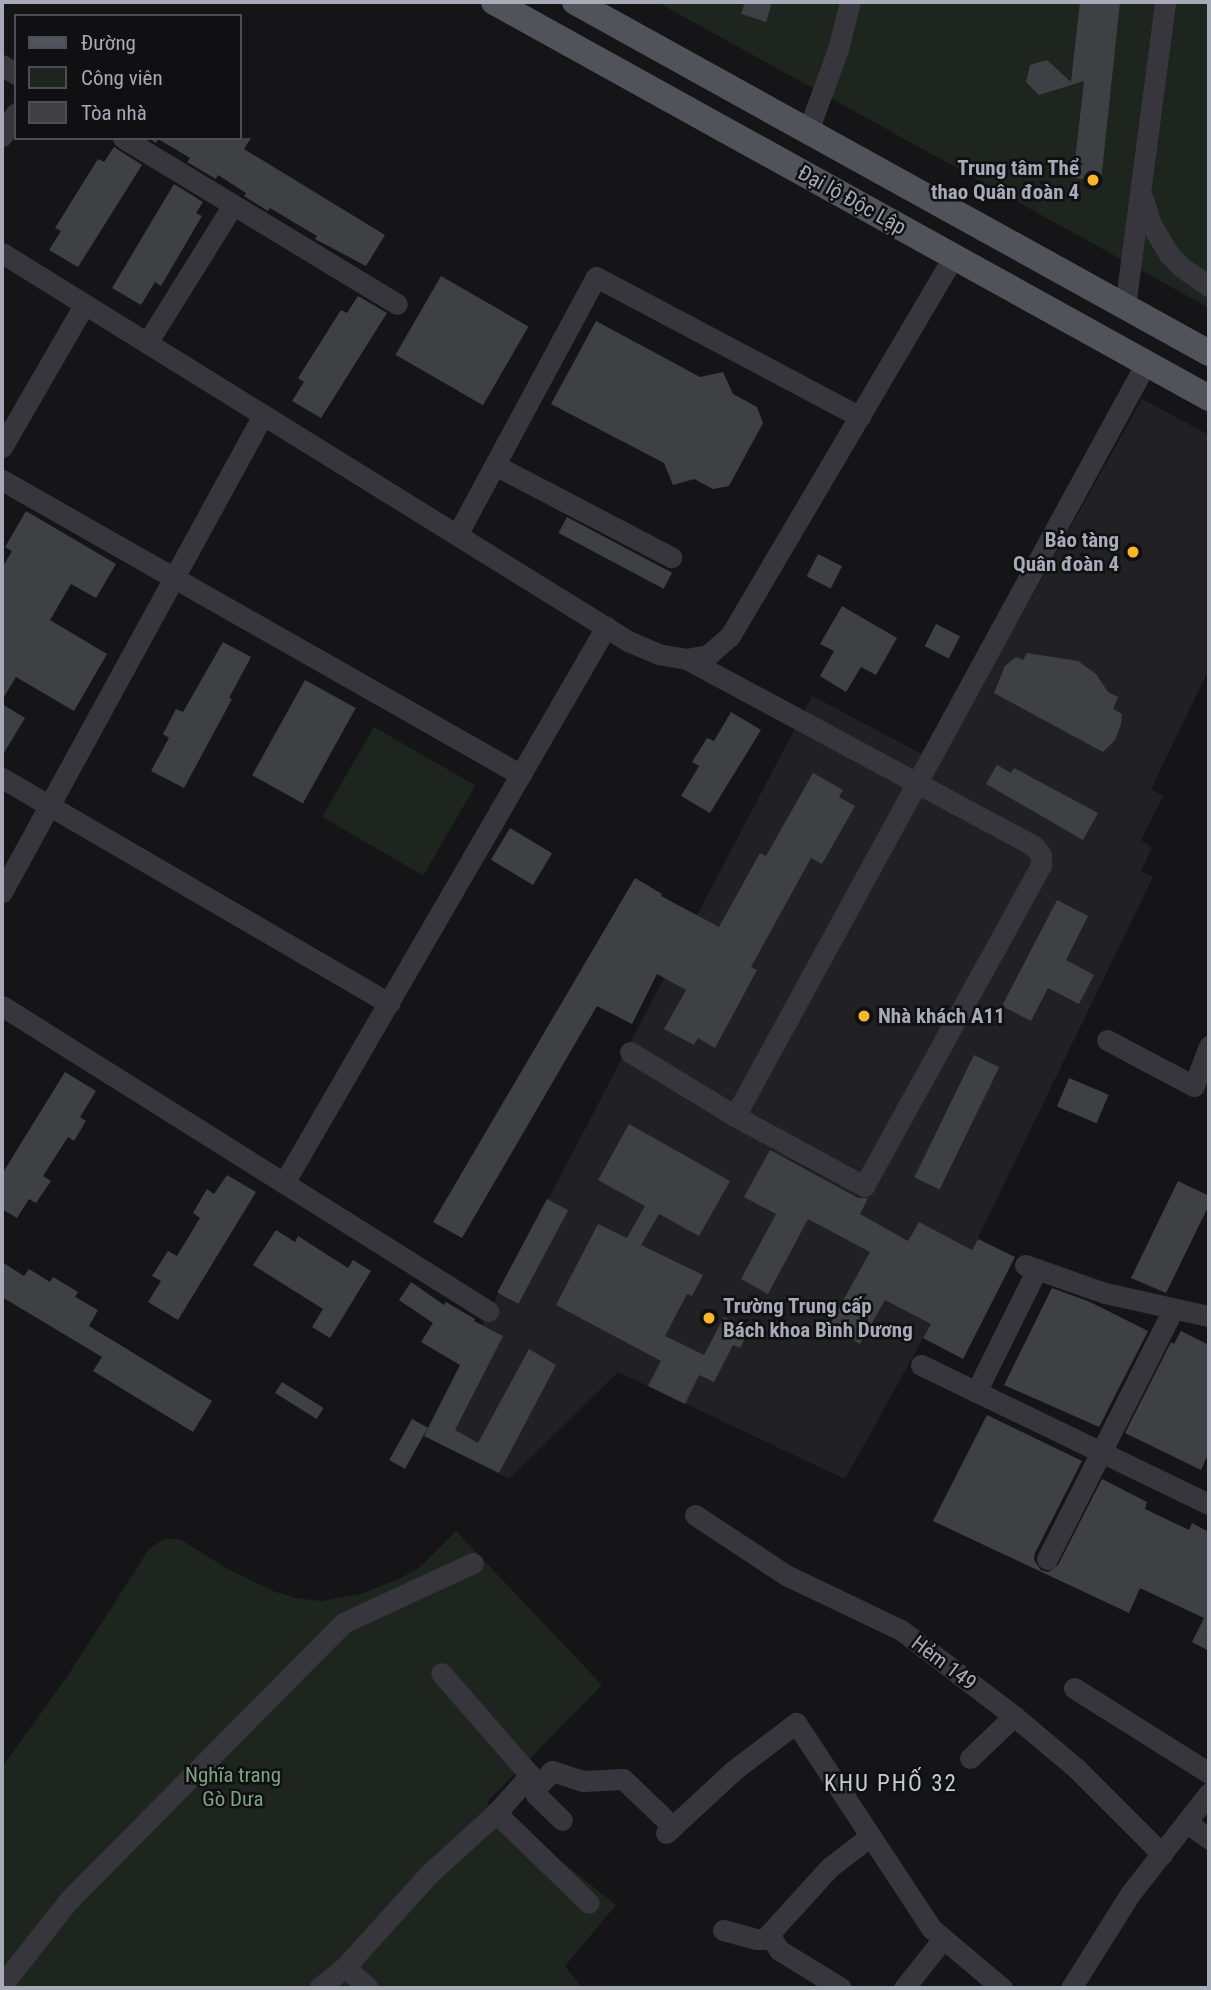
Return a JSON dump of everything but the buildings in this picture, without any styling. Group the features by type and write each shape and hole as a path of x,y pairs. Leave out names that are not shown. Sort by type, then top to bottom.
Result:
{"main road":[{"name":"Đại lộ Độc Lập","path":"494,2 1209,398"},
{"name":"Đại lộ Độc Lập","path":"575,2 1209,354"}],"street":[{"path":"808,131 838,49 849,2"},
{"path":"1125,307 1166,2"},
{"path":"2,136 14,116"},
{"path":"126,140 397,304"},
{"path":"1141,187 1146,210 1160,240 1180,265 1209,286"},
{"path":"147,343 233,205"},
{"path":"2,253 606,627 643,648 686,660 1034,846 1041,855 1039,870 864,1186 735,1116 631,1052"},
{"path":"686,660 708,655 730,636 954,256"},
{"path":"457,535 596,277 860,417"},
{"path":"2,447 84,304"},
{"path":"735,1116 1146,363"},
{"path":"2,892 263,415"},
{"path":"495,465 671,557"},
{"path":"2,480 521,775"},
{"path":"284,1184 606,627"},
{"path":"2,778 389,1003"},
{"path":"2,1006 488,1311"},
{"path":"1107,1040 1195,1086 1209,1046"},
{"path":"976,1392 1031,1267 1073,1283 1173,1310 1209,1316"},
{"path":"1047,1559 1173,1310"},
{"path":"921,1365 1209,1504"},
{"name":"Hẻm 149","path":"695,1515 786,1576 901,1630 1014,1716 1076,1768 1162,1854"},
{"path":"2,1985 69,1900 343,1623 473,1563"},
{"path":"320,1988 345,1967 429,1874 496,1813 530,1775 441,1672"},
{"path":"1074,1688 1209,1773"},
{"path":"970,1758 1014,1716"},
{"path":"562,1820 536,1795 536,1789 552,1771 583,1781 623,1779 670,1830 734,1770 796,1723 869,1838 932,1929 1002,1988"},
{"path":"1071,1988 1130,1894 1209,1793"},
{"path":"496,1813 589,1903"},
{"path":"1186,1822 1209,1839"},
{"path":"841,1988 779,1950 769,1934 829,1868 869,1838"},
{"path":"723,1930 756,1939 772,1939"},
{"path":"904,1988 943,1939"},
{"path":"345,1967 368,1988"}],"shaded area":[{"path":"1142,399 1209,435 1209,669 1151,789 1163,796 1141,840 1152,848 1141,871 1153,877 972,1250 845,1479 618,1372 509,1479 424,1436 812,696 939,763"}],"green space":[{"name":"Trung tâm Thể thao Quân đoàn 4","path":"659,2 1209,2 1209,308 659,3"},
{"path":"374,727 475,786 423,876 322,817"},
{"name":"Nghĩa trang Gò Dưa","path":"456,1531 602,1685 487,1802 616,1905 565,1966 582,1988 2,1988 2,1767 67,1677 149,1549 164,1539 180,1539 226,1568 273,1591 295,1598 321,1601 361,1594 401,1578 420,1567"}],"place":[{"name":"Trung tâm Thể thao Quân đoàn 4","path":"1093,180"},
{"name":"Bảo tàng Quân đoàn 4","path":"1133,552"},
{"name":"Nhà khách A11","path":"864,1016"},
{"name":"Trường Trung cấp Bách khoa Bình Dương","path":"709,1318"}],"district":[{"name":"KHU PHỐ 32","path":"891,1784"}]}
